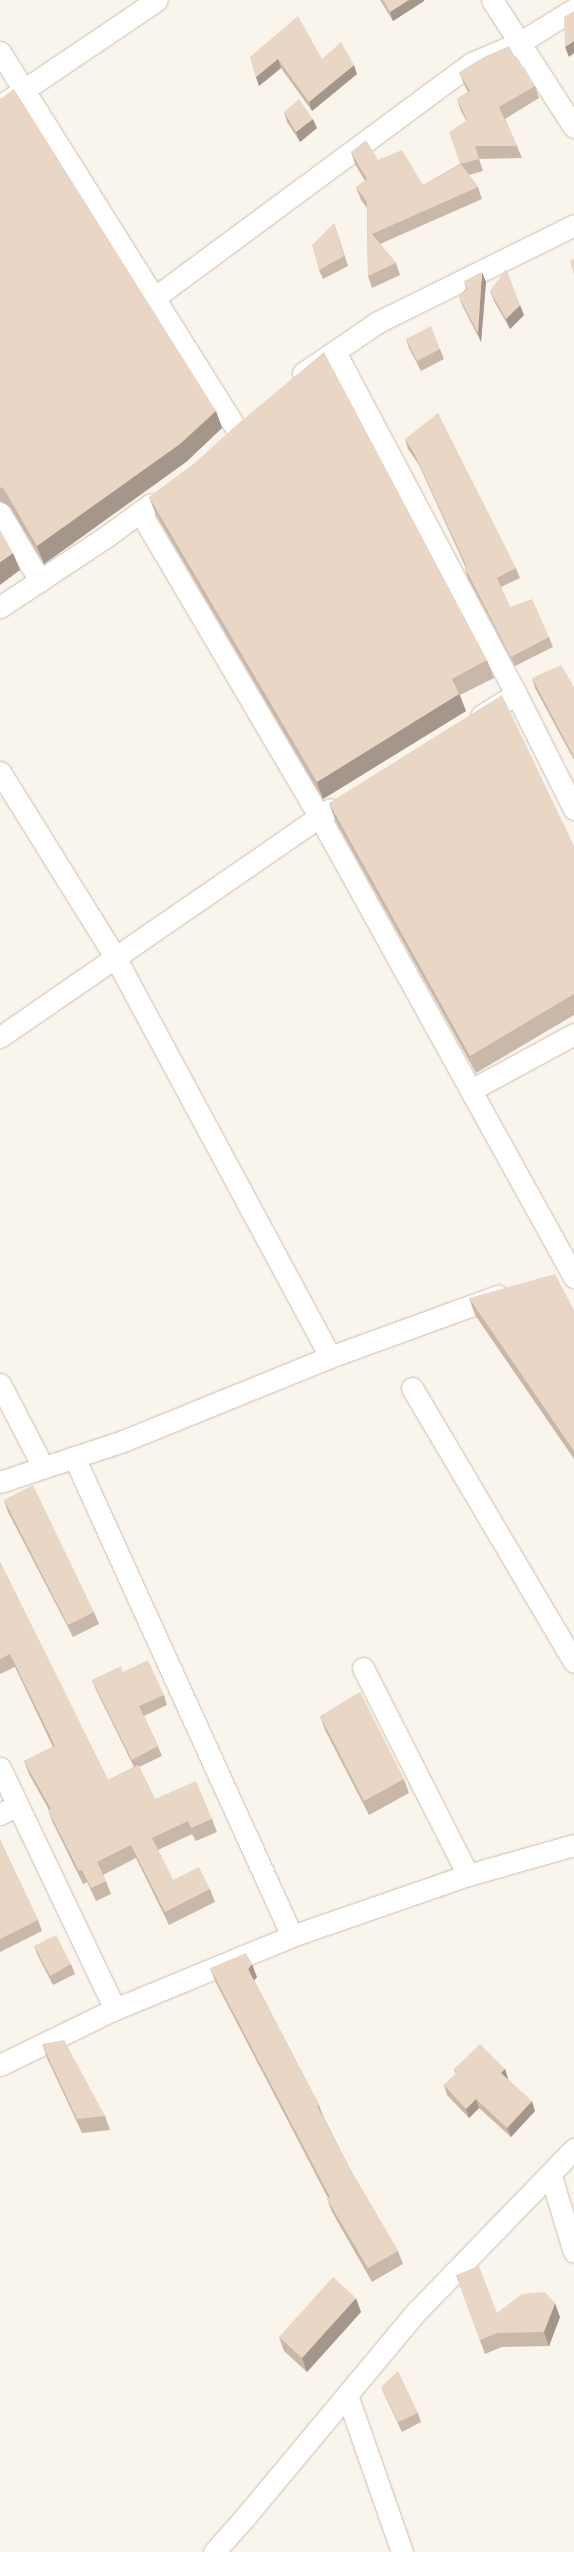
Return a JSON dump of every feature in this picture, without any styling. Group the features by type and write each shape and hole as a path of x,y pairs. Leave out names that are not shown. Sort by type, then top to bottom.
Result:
{"street":[{"path":"0,106 156,0"},
{"path":"492,0 574,127"},
{"path":"154,298 472,63 519,43 574,9"},
{"path":"0,52 22,90 238,430"},
{"path":"288,384 378,322 574,225"},
{"path":"335,352 516,694 574,809"},
{"path":"222,446 255,415"},
{"path":"0,606 40,581 164,494"},
{"path":"140,512 319,816 574,1276 551,1282"},
{"path":"0,513 40,581"},
{"path":"462,727 516,694"},
{"path":"0,772 115,957 330,1357"},
{"path":"0,1037 319,816 346,799"},
{"path":"471,1090 574,1034"},
{"path":"0,1482 123,1441 330,1357 484,1299 514,1292"},
{"path":"0,1384 43,1468"},
{"path":"412,1388 574,1662"},
{"path":"74,1457 292,1936"},
{"path":"363,1668 468,1875"},
{"path":"0,1768 9,1810 115,2009"},
{"path":"0,2065 115,2009 292,1936 468,1875 574,1845"},
{"path":"214,2552 348,2395 417,2311 551,2176 574,2149"},
{"path":"551,2176 574,2252"},
{"path":"348,2395 402,2552"}],"building":[{"path":"383,0 409,0 390,12"},
{"path":"574,11 574,41 565,47 564,17"},
{"path":"298,16 322,59 341,42 354,65 309,102 278,59 256,77 250,57"},
{"path":"509,46 522,69 524,67 535,86 499,107 517,146 475,146 479,159 460,164 449,132 467,120 457,99 470,91 459,72 484,57"},
{"path":"14,89 216,411 180,444 37,546 4,489 0,487 0,99"},
{"path":"299,99 313,119 296,132 284,112"},
{"path":"366,140 378,160 402,150 423,185 461,164 478,187 372,234 396,263 368,276 367,202 356,187 367,179 351,152"},
{"path":"334,223 344,256 319,270 312,245"},
{"path":"574,259 574,275 570,261"},
{"path":"506,269 520,305 506,319 490,291"},
{"path":"482,272 478,333 459,297 467,288 464,281"},
{"path":"431,326 440,349 417,361 406,339"},
{"path":"324,352 487,660 452,679 459,694 317,782 149,497 196,462 233,428"},
{"path":"438,413 516,568 497,578 510,607 532,599 549,637 511,657 465,568 467,567 415,455 405,439"},
{"path":"0,530 13,553 0,562"},
{"path":"561,665 574,687 574,757 532,678"},
{"path":"502,695 574,846 574,994 470,1056 329,803"},
{"path":"555,1274 574,1310 574,1451 469,1298"},
{"path":"33,1485 94,1612 68,1625 4,1500"},
{"path":"0,1562 108,1780 138,1765 155,1799 196,1781 212,1819 191,1828 188,1821 152,1838 173,1880 199,1867 210,1889 165,1912 131,1845 97,1862 106,1881 91,1888 82,1870 79,1871 48,1810 51,1809 24,1761 55,1746 10,1654 0,1659"},
{"path":"148,1660 164,1695 139,1706 158,1746 132,1760 92,1680 121,1666 123,1672"},
{"path":"360,1692 404,1779 364,1801 320,1716"},
{"path":"0,1840 38,1920 0,1939"},
{"path":"56,1935 71,1964 50,1976 34,1946"},
{"path":"246,1953 252,1964 248,1969 319,2105 317,2106 350,2169 398,2251 368,2268 327,2199 330,2197 210,1968"},
{"path":"64,2040 105,2116 77,2119 42,2044"},
{"path":"480,2044 505,2069 501,2073 532,2101 507,2128 476,2099 466,2109 444,2085 457,2072 454,2069"},
{"path":"479,2266 497,2313 522,2294 545,2292 555,2303 544,2332 497,2333 480,2340 456,2275"},
{"path":"333,2277 356,2298 302,2358 279,2337"},
{"path":"398,2371 418,2413 398,2422 381,2387"}]}
